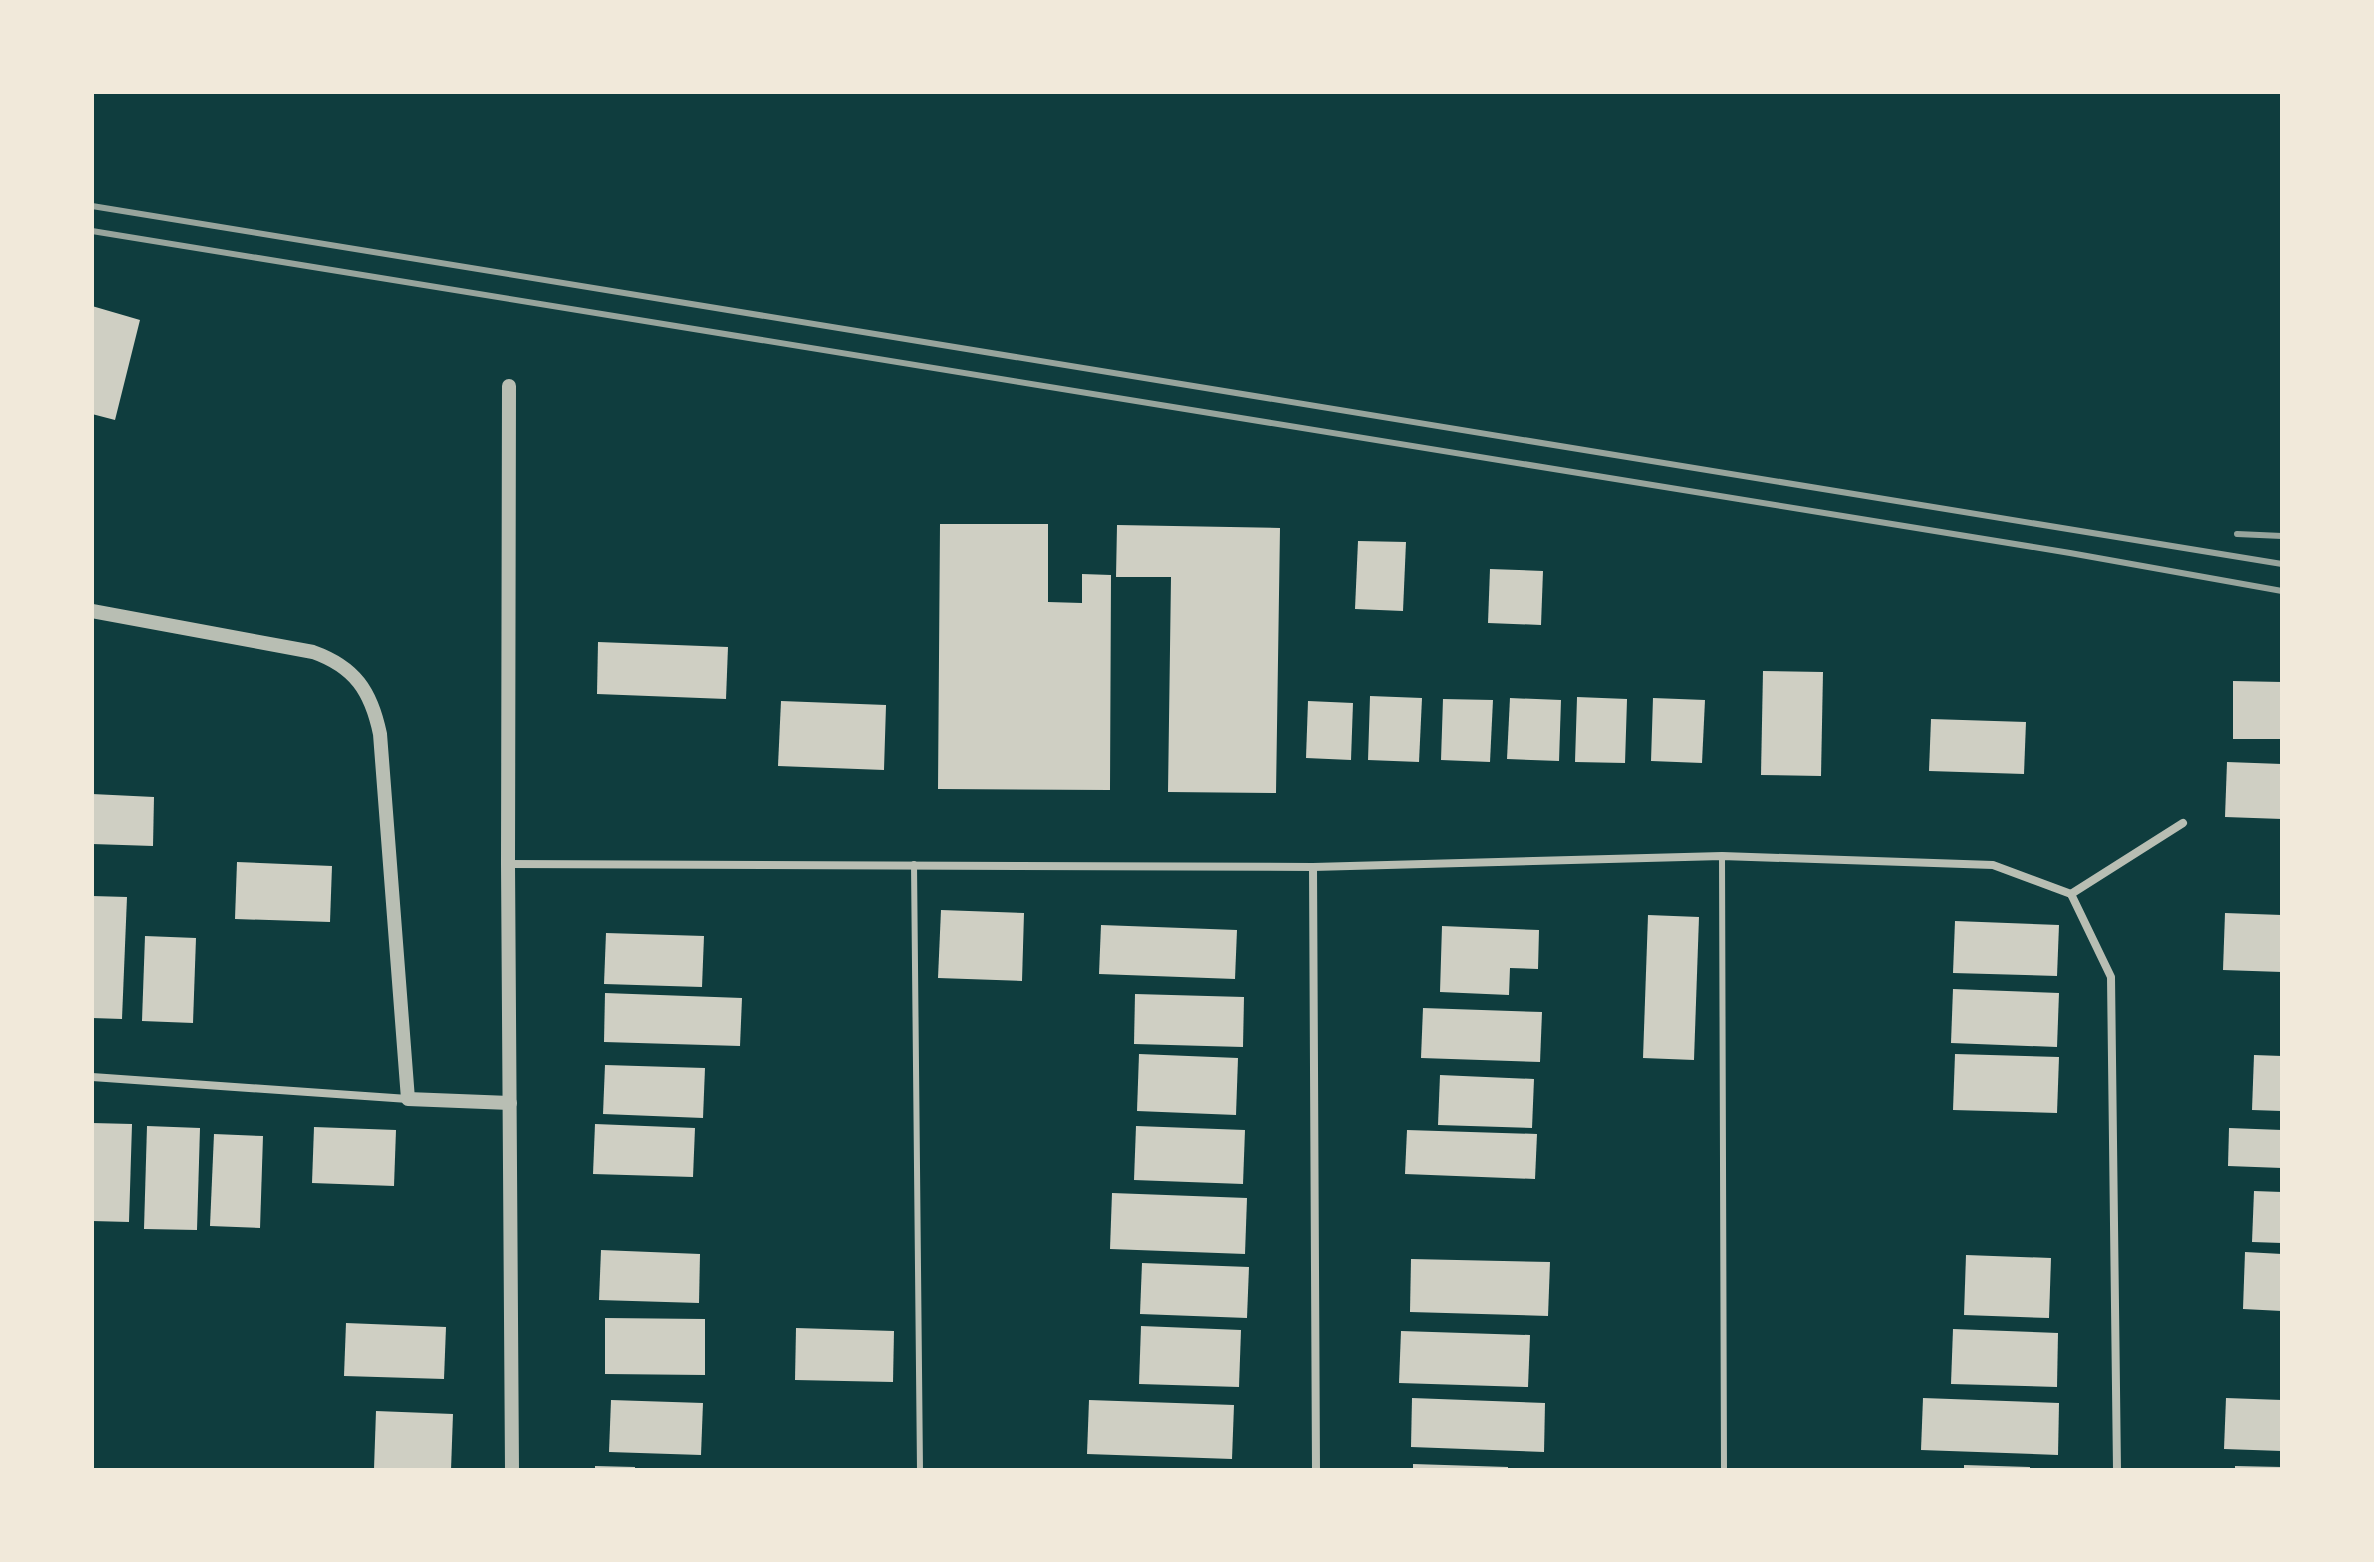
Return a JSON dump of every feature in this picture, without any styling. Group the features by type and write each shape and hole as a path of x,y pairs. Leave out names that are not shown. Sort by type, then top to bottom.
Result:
{"street":[{"path":"509,386 512,1470"},
{"path":"92,611 313,652 344,666 365,690 377,720 384,766 408,1099"},
{"path":"2071,894 2183,823"},
{"path":"508,864 1313,867 1722,856 1993,865 2071,894 2111,977 2117,1470"},
{"path":"1313,867 1316,1470"},
{"path":"92,1077 510,1103"}],"lane":[{"path":"1722,856 1724,1470"},
{"path":"914,864 920,1470"}],"building":[{"path":"92,306 140,320 115,420 92,414"},
{"path":"940,524 1048,524 1048,602 1082,603 1082,574 1111,575 1110,790 938,789"},
{"path":"1117,525 1280,528 1276,793 1168,792 1171,577 1116,577"},
{"path":"1358,541 1406,542 1403,611 1355,609"},
{"path":"1490,569 1543,571 1541,625 1488,623"},
{"path":"598,642 728,647 726,699 597,694"},
{"path":"1763,671 1823,672 1821,776 1761,775"},
{"path":"2233,681 2282,682 2282,739 2233,739"},
{"path":"1370,696 1422,698 1419,762 1368,760"},
{"path":"1577,697 1627,699 1625,763 1575,762"},
{"path":"1510,698 1561,700 1559,761 1507,759"},
{"path":"1653,698 1705,700 1702,763 1651,761"},
{"path":"1443,699 1493,700 1490,762 1441,760"},
{"path":"781,701 886,705 884,770 778,766"},
{"path":"1308,701 1353,703 1351,760 1306,758"},
{"path":"1931,719 2026,722 2024,774 1929,771"},
{"path":"2227,762 2282,764 2282,819 2225,817"},
{"path":"92,794 154,797 153,846 92,844"},
{"path":"237,862 332,866 330,922 235,919"},
{"path":"92,896 127,897 122,1019 92,1018"},
{"path":"941,910 1024,913 1022,981 938,978"},
{"path":"2225,913 2282,915 2282,972 2223,970"},
{"path":"1648,915 1699,917 1694,1060 1643,1058"},
{"path":"1955,921 2059,925 2057,976 1953,973"},
{"path":"1101,925 1237,930 1235,979 1099,974"},
{"path":"1442,926 1539,930 1538,969 1510,968 1509,995 1440,992"},
{"path":"606,933 704,936 702,987 604,984"},
{"path":"145,936 196,938 193,1023 142,1021"},
{"path":"1953,989 2059,993 2057,1047 1951,1043"},
{"path":"605,993 742,998 740,1046 604,1042"},
{"path":"1135,994 1244,997 1243,1047 1134,1044"},
{"path":"1423,1008 1542,1012 1540,1062 1421,1058"},
{"path":"1139,1054 1238,1058 1236,1115 1137,1111"},
{"path":"1955,1054 2059,1057 2057,1113 1953,1110"},
{"path":"2254,1055 2282,1056 2282,1111 2252,1110"},
{"path":"605,1065 705,1068 703,1118 603,1114"},
{"path":"1440,1075 1534,1079 1532,1128 1438,1125"},
{"path":"92,1123 132,1124 129,1222 92,1221"},
{"path":"595,1124 695,1128 693,1177 593,1174"},
{"path":"147,1126 200,1128 197,1230 144,1229"},
{"path":"1136,1126 1245,1130 1243,1184 1134,1180"},
{"path":"314,1127 396,1130 394,1186 312,1183"},
{"path":"2229,1128 2282,1130 2282,1168 2228,1166"},
{"path":"1407,1130 1537,1134 1535,1179 1405,1174"},
{"path":"214,1134 263,1136 260,1228 210,1226"},
{"path":"2254,1191 2282,1192 2282,1243 2252,1242"},
{"path":"1112,1193 1247,1198 1245,1254 1110,1249"},
{"path":"601,1250 700,1254 699,1303 599,1300"},
{"path":"2245,1252 2282,1254 2282,1311 2243,1309"},
{"path":"1966,1255 2051,1258 2049,1318 1964,1315"},
{"path":"1411,1259 1550,1262 1548,1316 1410,1312"},
{"path":"1142,1263 1249,1267 1247,1318 1140,1314"},
{"path":"605,1318 705,1319 705,1375 605,1374"},
{"path":"346,1323 446,1327 444,1379 344,1376"},
{"path":"1141,1326 1241,1330 1239,1387 1139,1384"},
{"path":"796,1328 894,1331 893,1382 795,1380"},
{"path":"1953,1329 2058,1333 2057,1387 1951,1384"},
{"path":"1401,1331 1530,1335 1528,1387 1399,1383"},
{"path":"1412,1398 1545,1403 1544,1452 1411,1447"},
{"path":"1923,1398 2059,1403 2058,1455 1921,1450"},
{"path":"2226,1398 2282,1400 2282,1451 2224,1449"},
{"path":"611,1400 703,1403 701,1455 609,1452"},
{"path":"1089,1400 1234,1405 1232,1459 1087,1454"},
{"path":"376,1411 453,1414 451,1470 374,1469"},
{"path":"1413,1464 1508,1467 1508,1470 1413,1470"},
{"path":"1964,1465 2030,1467 2030,1470 1964,1470"},
{"path":"595,1466 635,1467 635,1470 595,1470"},
{"path":"2235,1466 2282,1467 2282,1470 2235,1470"}],"railway":[{"path":"92,206 2282,564"},
{"path":"92,231 2070,553 2282,591"},
{"path":"2237,534 2282,536"}]}
